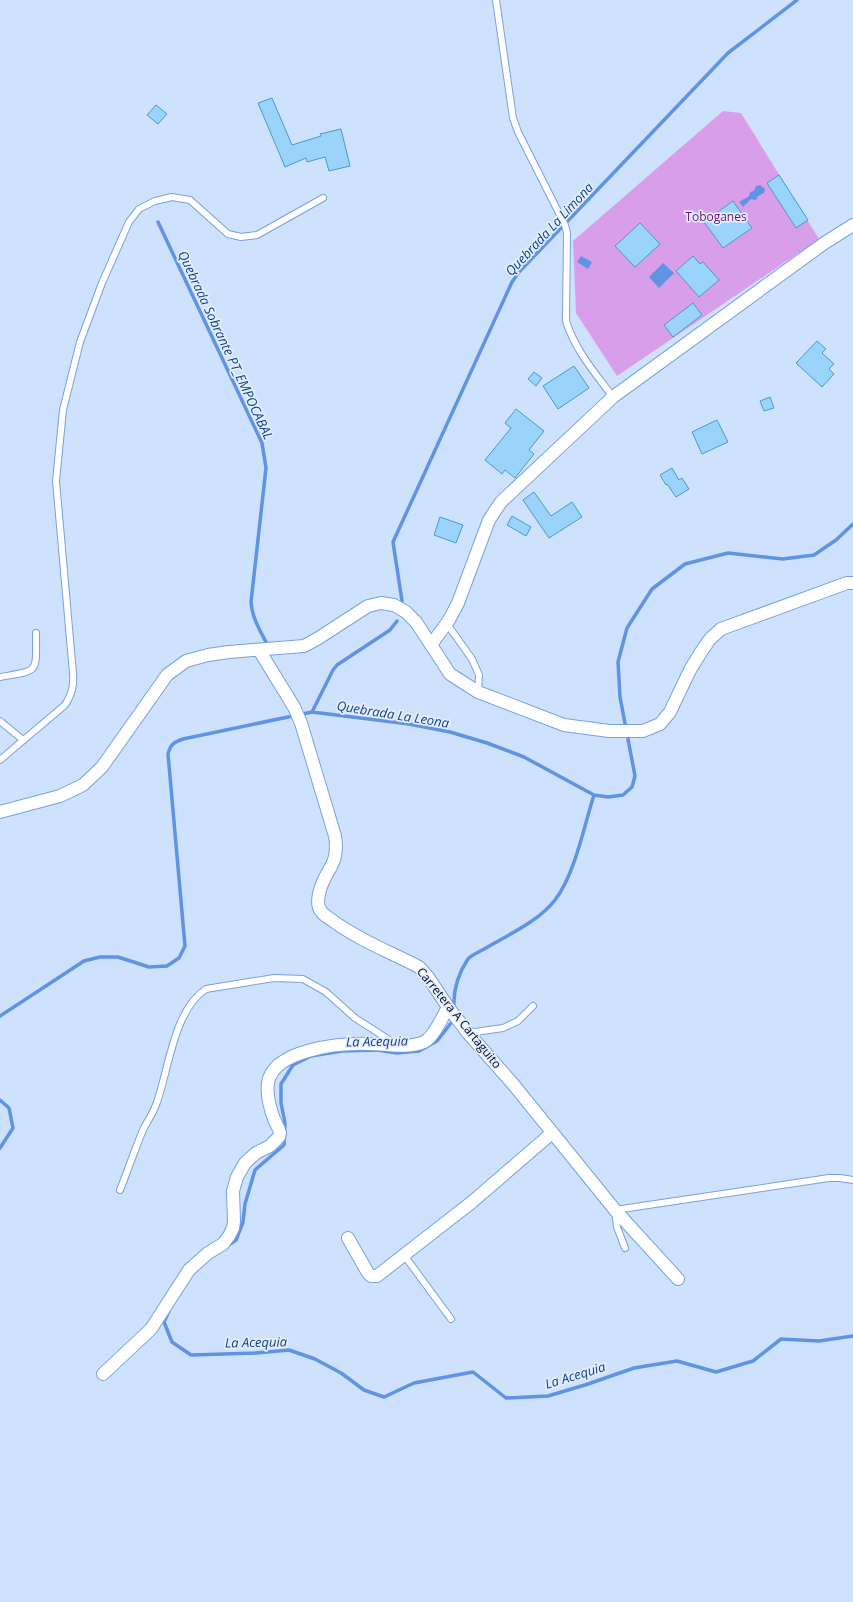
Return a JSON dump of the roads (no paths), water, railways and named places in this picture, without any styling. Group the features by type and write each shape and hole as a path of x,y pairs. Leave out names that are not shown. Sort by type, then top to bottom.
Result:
{"street":[{"path":"431,645 446,624 458,603 489,520 501,502 613,397 824,244 853,225"},
{"path":"0,812 60,796 82,785 102,767 167,675 186,661 222,653 304,646 368,606 381,603 394,605 406,612 416,622 450,674 478,692 564,725 609,731 643,731 660,724 670,712 690,670 710,639 721,629 847,583 853,583"},
{"name":"Carretera A Cartaguito","path":"259,650 294,707 301,723 335,836 337,848 334,862 322,882 318,904 320,911 345,930 419,967 428,976 448,1007 468,1033 513,1084 615,1210 678,1279"},
{"path":"104,1374 151,1329 188,1270 208,1253 223,1244 229,1236 233,1228 234,1221 233,1191 237,1177 245,1163 256,1153 270,1146 279,1137 280,1133 268,1100 268,1082 274,1068 292,1056 323,1047 368,1044 397,1045 414,1044 426,1041 439,1025 448,1007"},
{"path":"348,1238 368,1273 371,1276 377,1276 472,1202 552,1133"}],"lane":[{"path":"496,0 514,118 518,132 561,216 566,229 566,321 577,347 613,397"},
{"path":"0,760 65,704 71,696 74,684 56,481 63,410 80,342 128,222 139,209 155,201 172,197 190,200 228,234 241,237 257,235 323,198"},
{"path":"446,624 472,659 479,675 478,692"},
{"path":"0,676 29,672 34,668 36,663 36,634"},
{"path":"0,721 23,740"},
{"path":"120,1190 144,1129 157,1104 174,1041 186,1012 194,999 206,989 274,978 303,979 326,992 355,1018 397,1045"},
{"path":"468,1033 503,1028 518,1021 533,1006"},
{"path":"625,1248 617,1227 615,1210 829,1178 853,1180"},
{"path":"404,1255 451,1319"}],"water":[{"path":"760,185 765,189 764,193 758,196 756,200 751,199 743,207 739,202 749,196 750,192 754,191 756,186"},
{"path":"581,256 592,262 588,269 577,262"},
{"path":"663,263 674,273 659,288 649,277"}],"waterway":[{"name":"Quebrada La Limona","path":"402,601 393,542 512,282 519,272 728,53 797,0"},
{"name":"Quebrada Sobrante PT_EMPOCABAL","path":"158,222 262,443 266,468 251,602 254,618 266,642"},
{"name":"Quebrada La Leona","path":"0,1016 84,961 100,957 118,957 149,967 167,966 179,958 185,946 168,754 171,746 177,741 312,712 409,724 450,732 487,743 524,757 594,795 608,797 623,795 632,787 635,776 620,697 618,662 627,628 652,589 685,564 728,553 783,559 814,555 836,540 853,524"},
{"name":"Quebrada La Limona","path":"312,712 337,665 390,630 397,621"},
{"name":"La Acequia","path":"454,1008 454,995 457,983 461,971 468,959 541,915 555,900 562,889 573,864 594,795"},
{"name":"La Acequia","path":"227,1246 236,1240 243,1222 245,1204 255,1170 284,1145 285,1123 281,1103 281,1084 293,1065 311,1056 342,1051 377,1050 397,1053 419,1051 437,1041 451,1023"},
{"name":"Quebrada La Leona","path":"0,1100 9,1108 13,1128 0,1148"},
{"name":"La Acequia","path":"169,1311 164,1322 172,1342 191,1355 256,1353 289,1350 315,1359 341,1373 364,1390 384,1397 414,1383 473,1372 506,1398 548,1396 634,1368 677,1361 716,1372 753,1361 781,1339 819,1341 853,1336"}],"park label":[{"name":"Toboganes","path":"716,217"}]}
